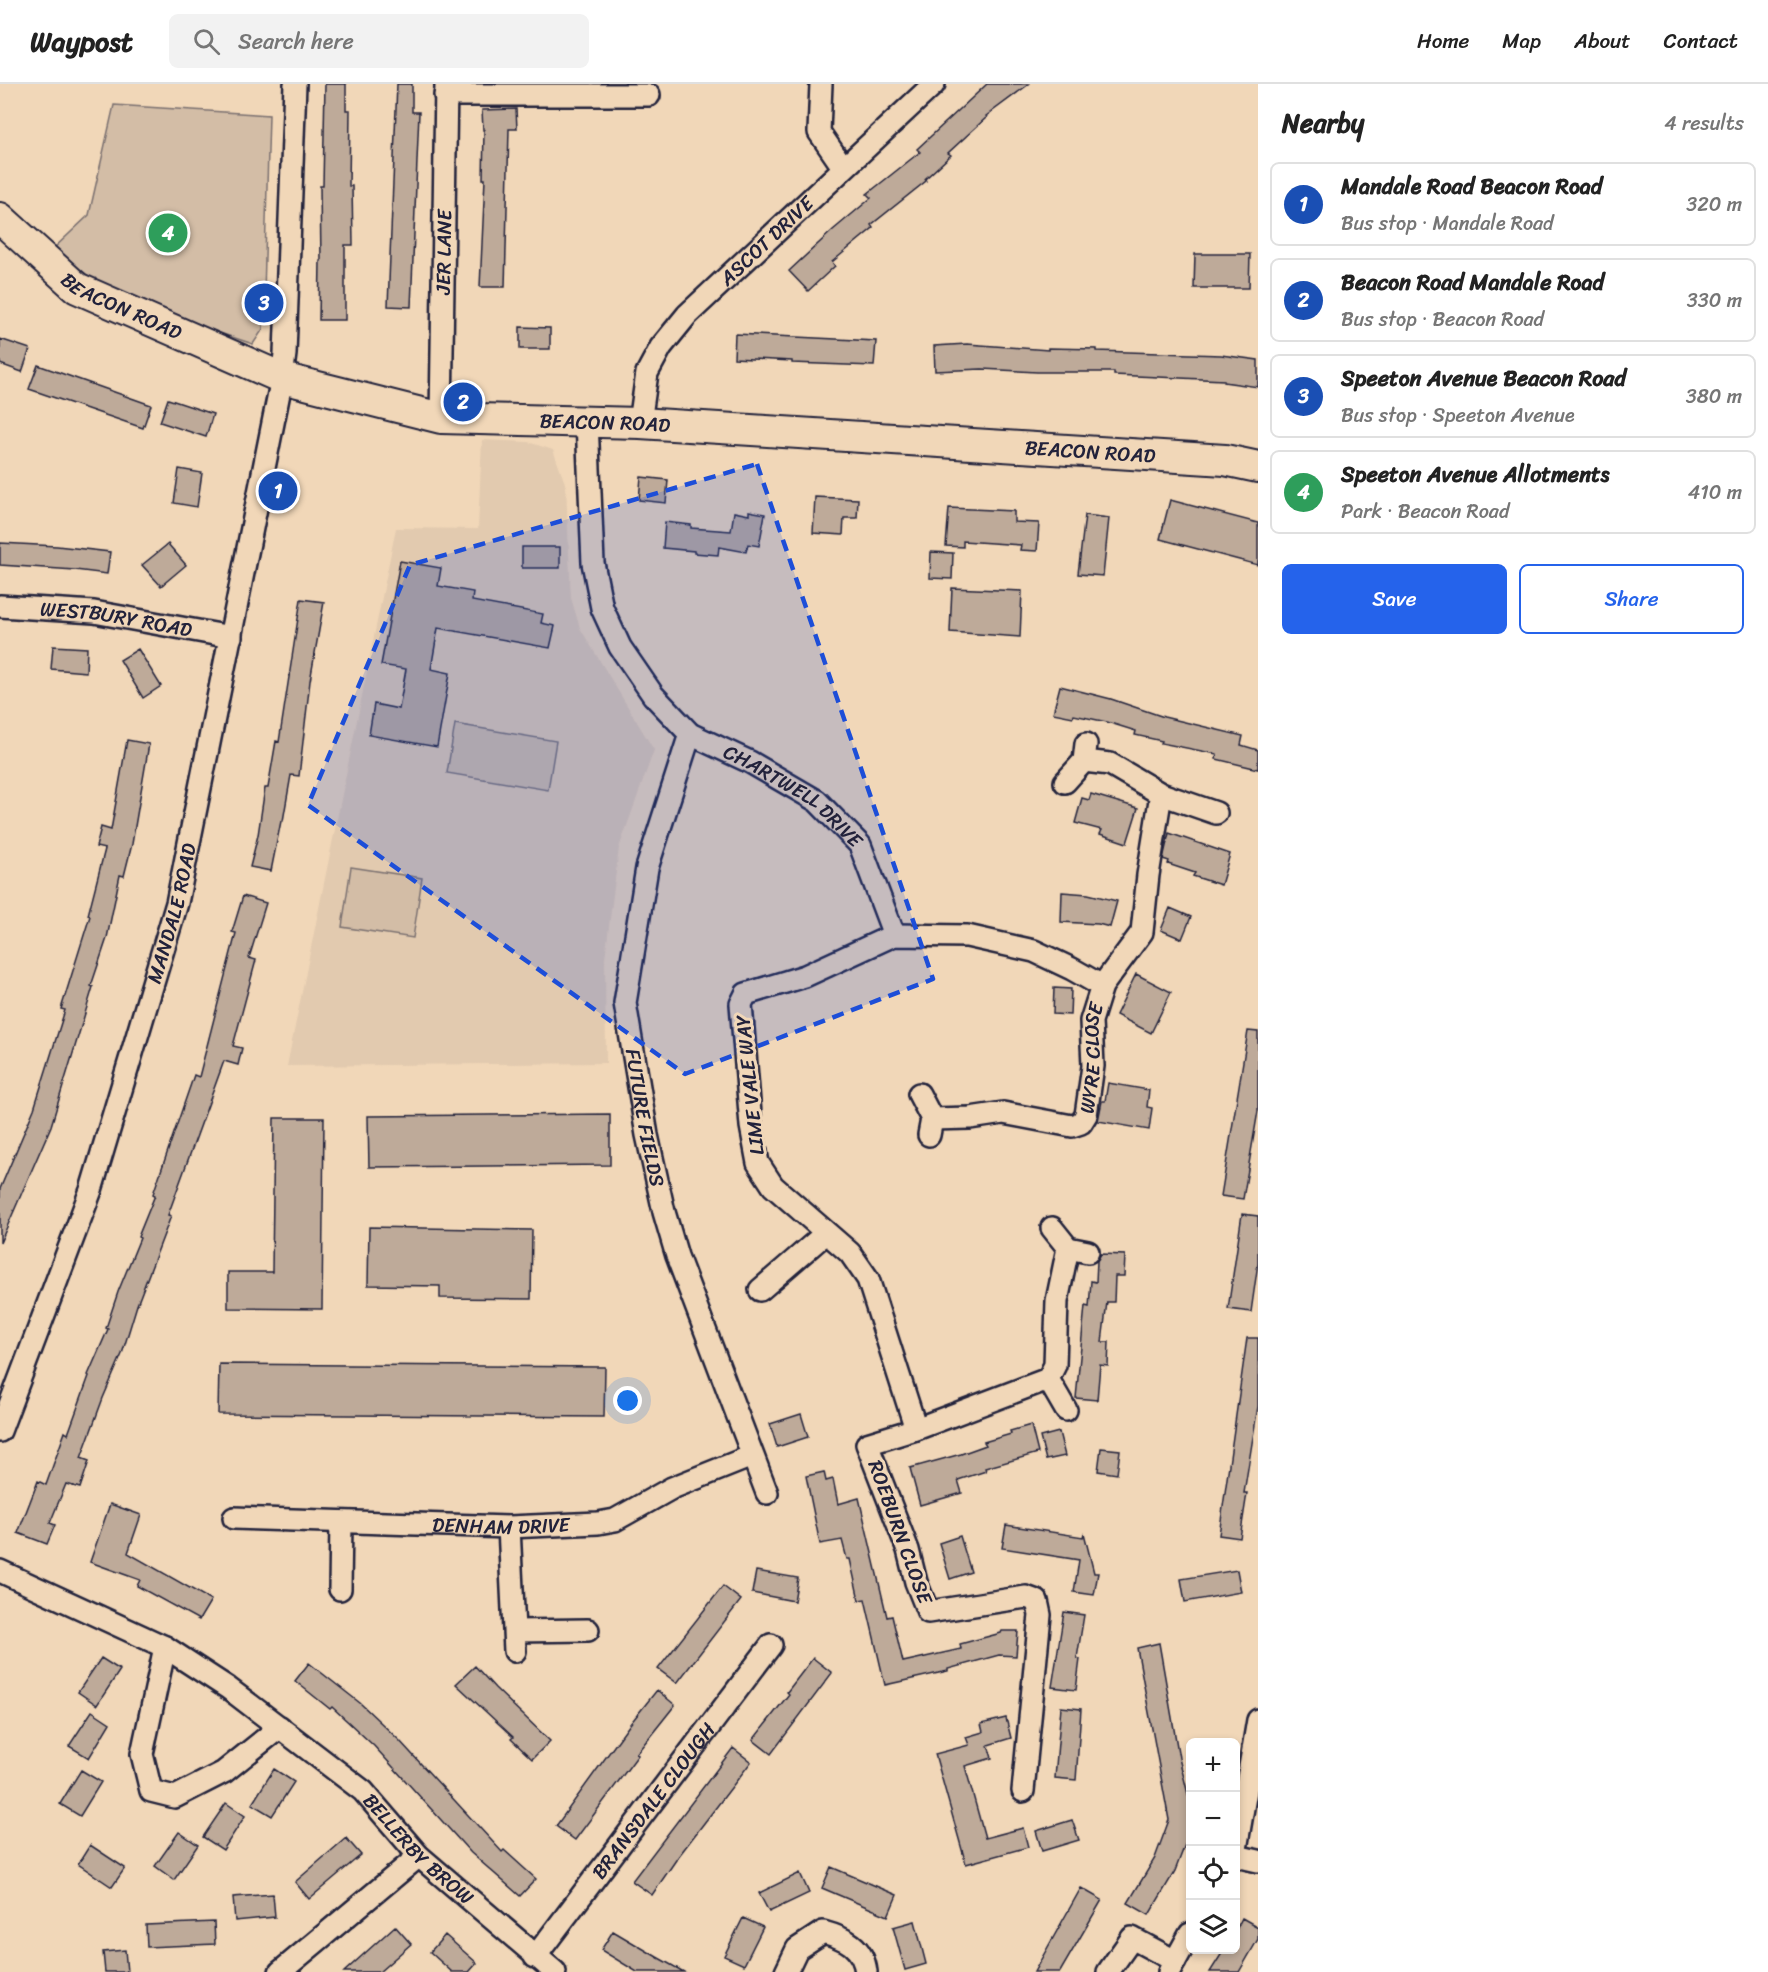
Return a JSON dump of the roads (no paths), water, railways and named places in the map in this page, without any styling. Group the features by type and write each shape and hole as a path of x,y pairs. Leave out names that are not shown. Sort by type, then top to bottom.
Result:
{"main road":[{"name":"BEACON ROAD","path":"0,218 77,288 282,378 441,418 640,423 1213,459 1258,467"}],"street":[{"name":"MANDALE ROAD","path":"0,1431 5,1401 91,1191 177,903 282,378 285,354 295,84"},
{"path":"821,84 819,132 843,167"},
{"name":"ASCOT DRIVE","path":"640,423 647,373 661,347 687,315 934,84"},
{"path":"446,89 649,95"},
{"name":"JER LANE","path":"441,418 446,89"},
{"name":"CHARTWELL DRIVE","path":"587,421 593,563 602,608 620,646 653,695 690,734 750,762 817,801 860,845 894,935"},
{"name":"WESTBURY ROAD","path":"0,606 94,612 231,637"},
{"name":"FUTURE FIELDS","path":"690,734 647,868 625,1003 647,1135 664,1212 677,1256 767,1493"},
{"path":"1065,782 1085,752 1161,794 1216,813"},
{"path":"894,935 967,936 1034,951 1102,986 1142,932 1148,874 1161,794"},
{"name":"LIME VALE WAY","path":"894,935 805,975 746,994 741,1004 751,1126 758,1163 772,1186 850,1253 868,1279 916,1429"},
{"name":"WYRE CLOSE","path":"919,1094 930,1127 1003,1113 1072,1126 1081,1123 1086,1115 1093,1066 1091,1021 1102,986"},
{"path":"1052,1228 1078,1250 1058,1301 1055,1365 1048,1379 1066,1410"},
{"path":"760,1290 826,1233"},
{"name":"ROEBURN CLOSE","path":"1023,1791 1040,1615 1037,1601 1026,1597 928,1612 916,1582 908,1550 867,1444 916,1429 1048,1379"},
{"name":"DENHAM DRIVE","path":"234,1518 509,1527 598,1523 615,1520 672,1488 753,1456"},
{"path":"340,1589 341,1522"},
{"path":"509,1527 515,1641 588,1630"},
{"name":"BELLERBY BROW","path":"0,1571 165,1647 228,1688 363,1791 419,1856 555,1972"},
{"name":"BRANSDALE CLOUGH","path":"536,1957 771,1645"},
{"path":"165,1647 142,1754 151,1791 175,1797 224,1772 280,1727"},
{"path":"1237,1846 1258,1720"},
{"path":"280,1972 419,1856"},
{"path":"1240,1857 1258,1861"},
{"path":"786,1972 797,1949 823,1932 844,1937 860,1953 866,1972"},
{"path":"1108,1972 1132,1938 1172,1967 1186,1943"}],"place":[{"name":"Speeton Avenue Allotments","path":"168,233"},
{"name":"Speeton Avenue Beacon Road","path":"264,303"},
{"name":"Beacon Road Mandale Road","path":"463,402"},
{"name":"Mandale Road Beacon Road","path":"278,491"}]}
